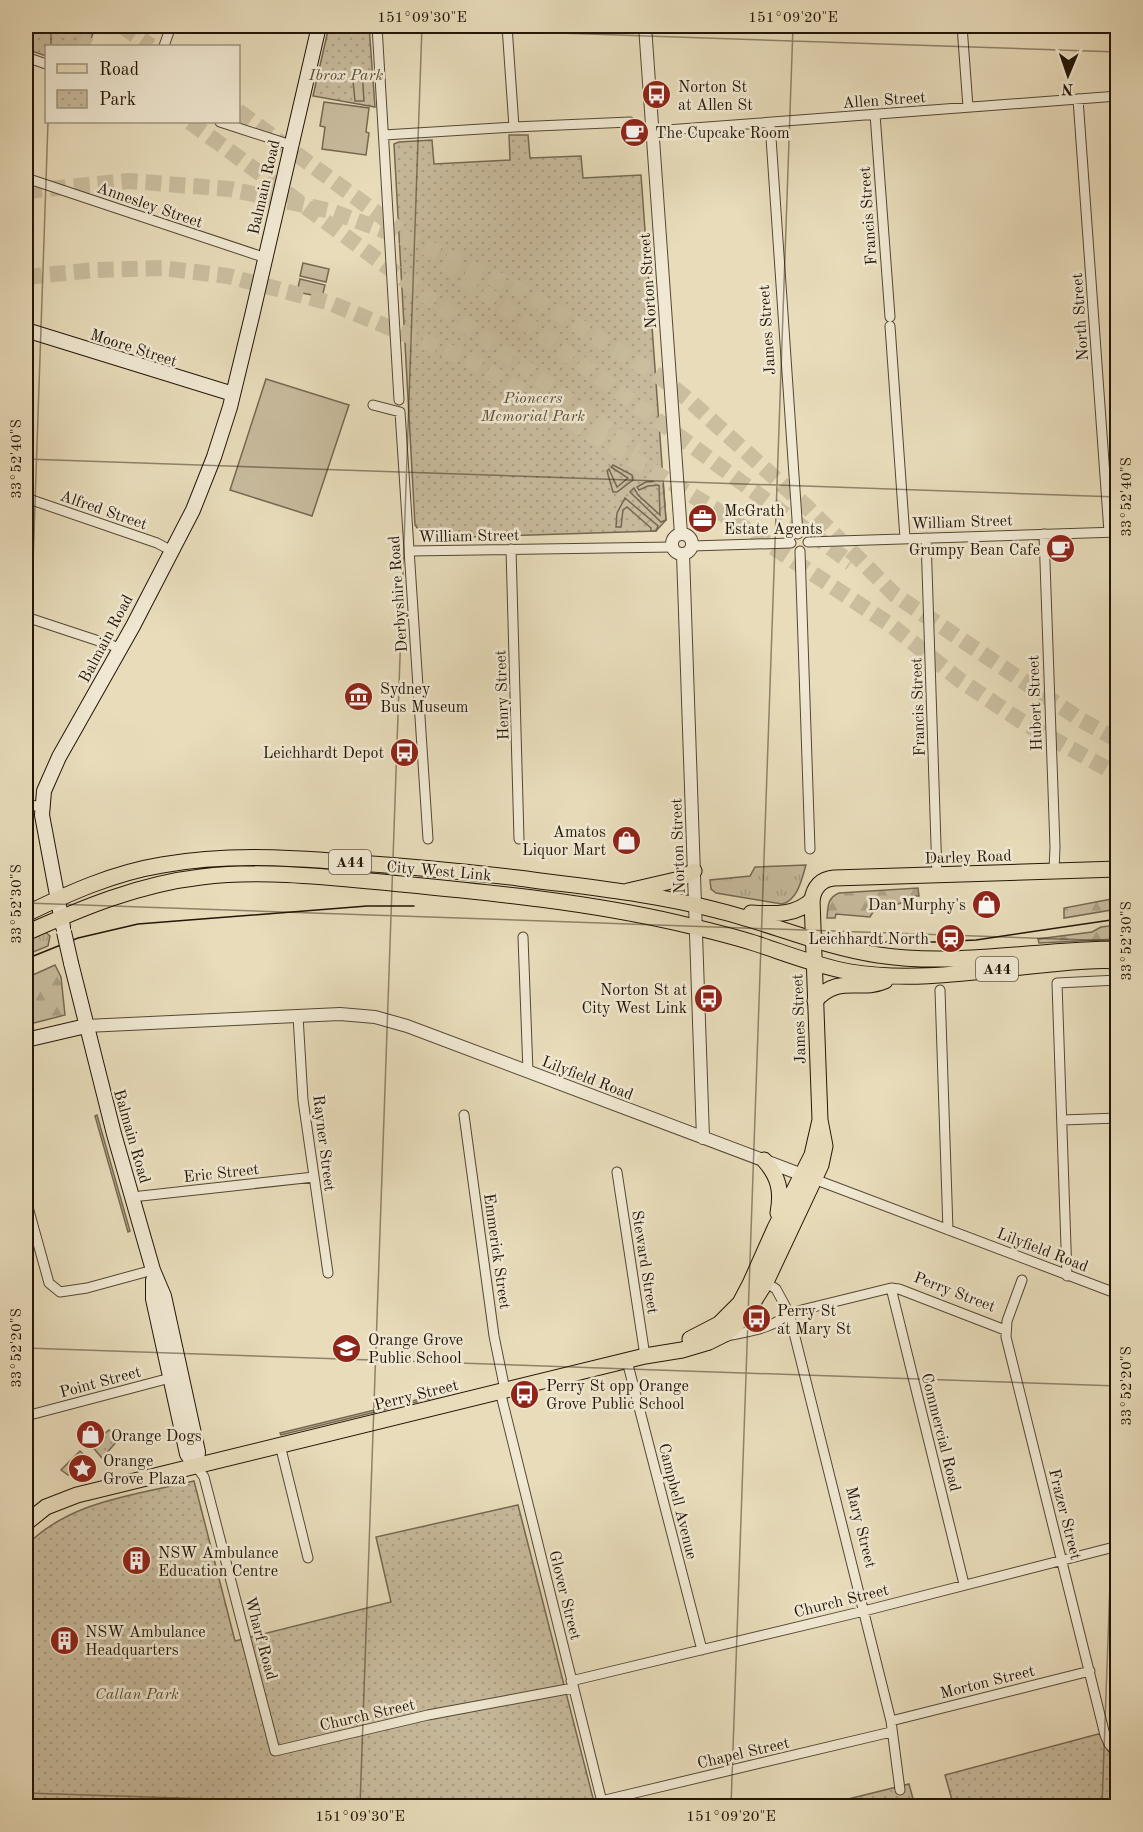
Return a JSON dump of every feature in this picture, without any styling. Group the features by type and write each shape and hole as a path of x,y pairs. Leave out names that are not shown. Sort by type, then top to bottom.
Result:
{"main road":[{"name":"Balmain Road","path":"196,1466 198,1452 176,1377 164,1296 153,1270 86,1026 57,899 41,807 46,785 59,757 172,551 200,495 217,448 233,394 266,258 319,26"},
{"name":"Moore Street","path":"26,330 233,394"},
{"name":"City West Link","path":"26,914 112,877 159,865 199,859 245,856 440,868 623,892 740,916 813,939"},
{"name":"Darley Road","path":"820,883 830,878 1118,869"},
{"path":"623,892 680,879 694,872"},
{"name":"City West Link","path":"26,933 63,925 125,893 170,882 199,877 254,874 312,876 495,893 639,914 751,942 814,963"},
{"name":"James Street","path":"808,1177 823,1158 825,1146 820,1120 812,900 820,883"},
{"path":"740,916 751,913 789,913 802,908 812,900"},
{"name":"A44","path":"813,939 877,955 914,959 1118,949"},
{"name":"A44","path":"814,963 851,972 924,976 1071,962 1118,961"},
{"path":"815,1001 825,991 835,986 878,984 899,975"},
{"name":"Lilyfield Road","path":"26,1040 86,1026"},
{"path":"759,1279 775,1228 781,1195 777,1176 764,1160"},
{"path":"775,1228 808,1177"},
{"path":"759,1279 808,1177"},
{"name":"Perry Street","path":"645,1356 695,1338 719,1324 740,1303 750,1284 759,1279"},
{"name":"Perry Street","path":"196,1466 502,1390 645,1356 682,1350 719,1338 744,1317 759,1279"},
{"path":"26,1521 46,1507 68,1497 196,1466"}],"street":[{"path":"164,45 171,26"},
{"path":"377,26 399,399"},
{"path":"507,26 514,127"},
{"name":"Norton Street","path":"645,26 681,534 675,538 682,549 703,1138"},
{"path":"962,26 968,107"},
{"path":"26,57 45,64"},
{"name":"Allen Street","path":"653,131 1118,96"},
{"name":"North Street","path":"1078,99 1113,532"},
{"name":"Francis Street","path":"875,114 905,538"},
{"path":"384,135 630,122"},
{"path":"223,123 291,145"},
{"name":"James Street","path":"770,123 798,534"},
{"name":"Annesley Street","path":"26,178 266,258"},
{"name":"Derbyshire Road","path":"373,405 400,412 428,839"},
{"name":"Alfred Street","path":"26,498 157,543 172,551"},
{"name":"William Street","path":"808,542 1113,532"},
{"path":"798,534 806,537 808,542 805,549 800,551 795,550 791,543 792,538 798,534"},
{"name":"Hubert Street","path":"1044,534 1054,871"},
{"name":"Francis Street","path":"926,538 937,875"},
{"name":"William Street","path":"410,551 682,549 791,543"},
{"name":"Henry Street","path":"511,549 519,839"},
{"path":"800,551 810,849"},
{"path":"26,617 120,648"},
{"path":"26,804 41,807"},
{"path":"523,937 528,1072"},
{"path":"1067,1276 1057,983 1118,980"},
{"path":"940,990 948,1230"},
{"name":"Lilyfield Road","path":"86,1026 340,1014 375,1017 406,1026 1118,1294"},
{"name":"Rayner Street","path":"298,1016 303,1101 328,1273"},
{"name":"Emmerick Street","path":"464,1115 502,1390"},
{"path":"1062,1120 1118,1118"},
{"name":"Steward Street","path":"617,1172 645,1356"},
{"name":"Eric Street","path":"132,1197 314,1177"},
{"path":"26,1200 49,1283 60,1292 87,1288 153,1270"},
{"name":"Mary Street","path":"759,1279 776,1289 789,1313 891,1726 900,1790"},
{"path":"1006,1326 1022,1280"},
{"name":"Perry Street","path":"719,1338 760,1329 780,1321 789,1313 891,1288 899,1288 1006,1326"},
{"name":"Commercial Road","path":"891,1288 964,1584"},
{"name":"Frazer Street","path":"1006,1326 1106,1735 1109,1744 1118,1753"},
{"name":"Campbell Avenue","path":"627,1361 702,1650"},
{"name":"Point Street","path":"26,1416 176,1377"},
{"name":"Glover Street","path":"502,1390 602,1804"},
{"path":"280,1445 308,1558"},
{"name":"Wharf Road","path":"196,1466 204,1477 275,1751"},
{"name":"Church Street","path":"275,1751 572,1684 1118,1546"},
{"name":"Morton Street","path":"891,1726 1090,1671"},
{"name":"Chapel Street","path":"602,1804 891,1726"}],"green space":[{"path":"27,26 95,26 89,45 45,45 45,56 26,49"},
{"name":"Ibrox Park","path":"329,26 369,26 375,107 313,96"},
{"path":"362,70 364,101 355,101 352,71"},
{"path":"324,102 369,108 366,155 322,149 325,127 320,126"},
{"name":"Pioneers Memorial Park","path":"509,135 528,135 530,158 581,156 583,178 641,175 666,520 656,531 436,538 422,534 415,525 394,144 432,140 434,164 510,160"},
{"path":"303,263 329,269 326,282 300,276"},
{"path":"300,279 325,285 322,297 297,292"},
{"path":"266,379 349,405 312,516 230,490"},
{"path":"613,465 632,475 633,480 617,492 613,492 607,471 609,469 617,487 628,478 611,467"},
{"path":"660,481 663,483 666,520 661,522 630,492 634,488 638,495 660,515 659,485 639,490 637,487 646,482"},
{"path":"625,498 658,526 656,531 651,531 651,528 627,507 623,510 621,527 616,527 617,513"},
{"path":"806,865 796,893 782,904 716,893 711,889 710,880 750,876 755,867"},
{"path":"918,888 919,896 911,896 911,900 873,912 870,917 836,914 835,918 827,918 830,900 839,893"},
{"path":"1117,898 1117,909 1064,918 1064,908"},
{"path":"1117,925 1117,939 1039,943 1038,939 1092,932 1101,927"},
{"path":"45,932 50,936 48,946 26,955 26,941"},
{"path":"55,965 61,977 65,1015 26,1025 26,978"},
{"path":"97,1115 130,1231 128,1232 95,1116"},
{"path":"436,1395 437,1397 281,1435 280,1433"},
{"path":"109,1430 119,1439 102,1458 91,1445"},
{"path":"80,1451 92,1463 90,1469 68,1475 61,1470"},
{"name":"Callan Park","path":"194,1481 235,1641 391,1602 376,1537 518,1505 595,1806 26,1806 26,1546 43,1531 82,1509 126,1496"},
{"path":"1101,1735 1108,1751 1117,1759 1117,1806 926,1806 952,1800 945,1775"},
{"path":"909,1784 915,1806 820,1806"}],"tunnel":[{"path":"60,26 88,45"},
{"path":"122,26 150,45"},
{"path":"240,112 400,230"},
{"path":"191,123 638,451"},
{"path":"26,191 129,181 230,189 331,211 412,241 524,292 660,377 690,401 808,508 895,595 1081,720 1118,740"},
{"path":"444,263 851,563"},
{"path":"26,277 95,270 162,268 228,276 330,303 473,362 723,514 892,626 961,681 1021,721 1118,775"}],"tram line":[{"path":"26,959 78,938 138,924 367,906 414,906"},
{"path":"850,941 912,943 976,940 1118,919"}],"place":[{"name":"Norton St at Allen St","path":"657,95"},
{"name":"The Cupcake Room","path":"634,132"},
{"name":"McGrath Estate Agents","path":"703,519"},
{"name":"Grumpy Bean Cafe","path":"1061,549"},
{"name":"Sydney Bus Museum","path":"359,697"},
{"name":"Leichhardt Depot","path":"405,752"},
{"name":"Amatos Liquor Mart","path":"627,840"},
{"name":"Dan Murphy's","path":"987,904"},
{"name":"Leichhardt North","path":"950,938"},
{"name":"Norton St at City West Link","path":"708,998"},
{"name":"Perry St at Mary St","path":"756,1319"},
{"name":"Orange Grove Public School","path":"347,1348"},
{"name":"Perry St opp Orange Grove Public School","path":"525,1394"},
{"name":"Orange Dogs","path":"90,1435"},
{"name":"Orange Grove Plaza","path":"82,1469"},
{"name":"NSW Ambulance Education Centre","path":"137,1561"},
{"name":"NSW Ambulance Headquarters","path":"64,1640"}]}
